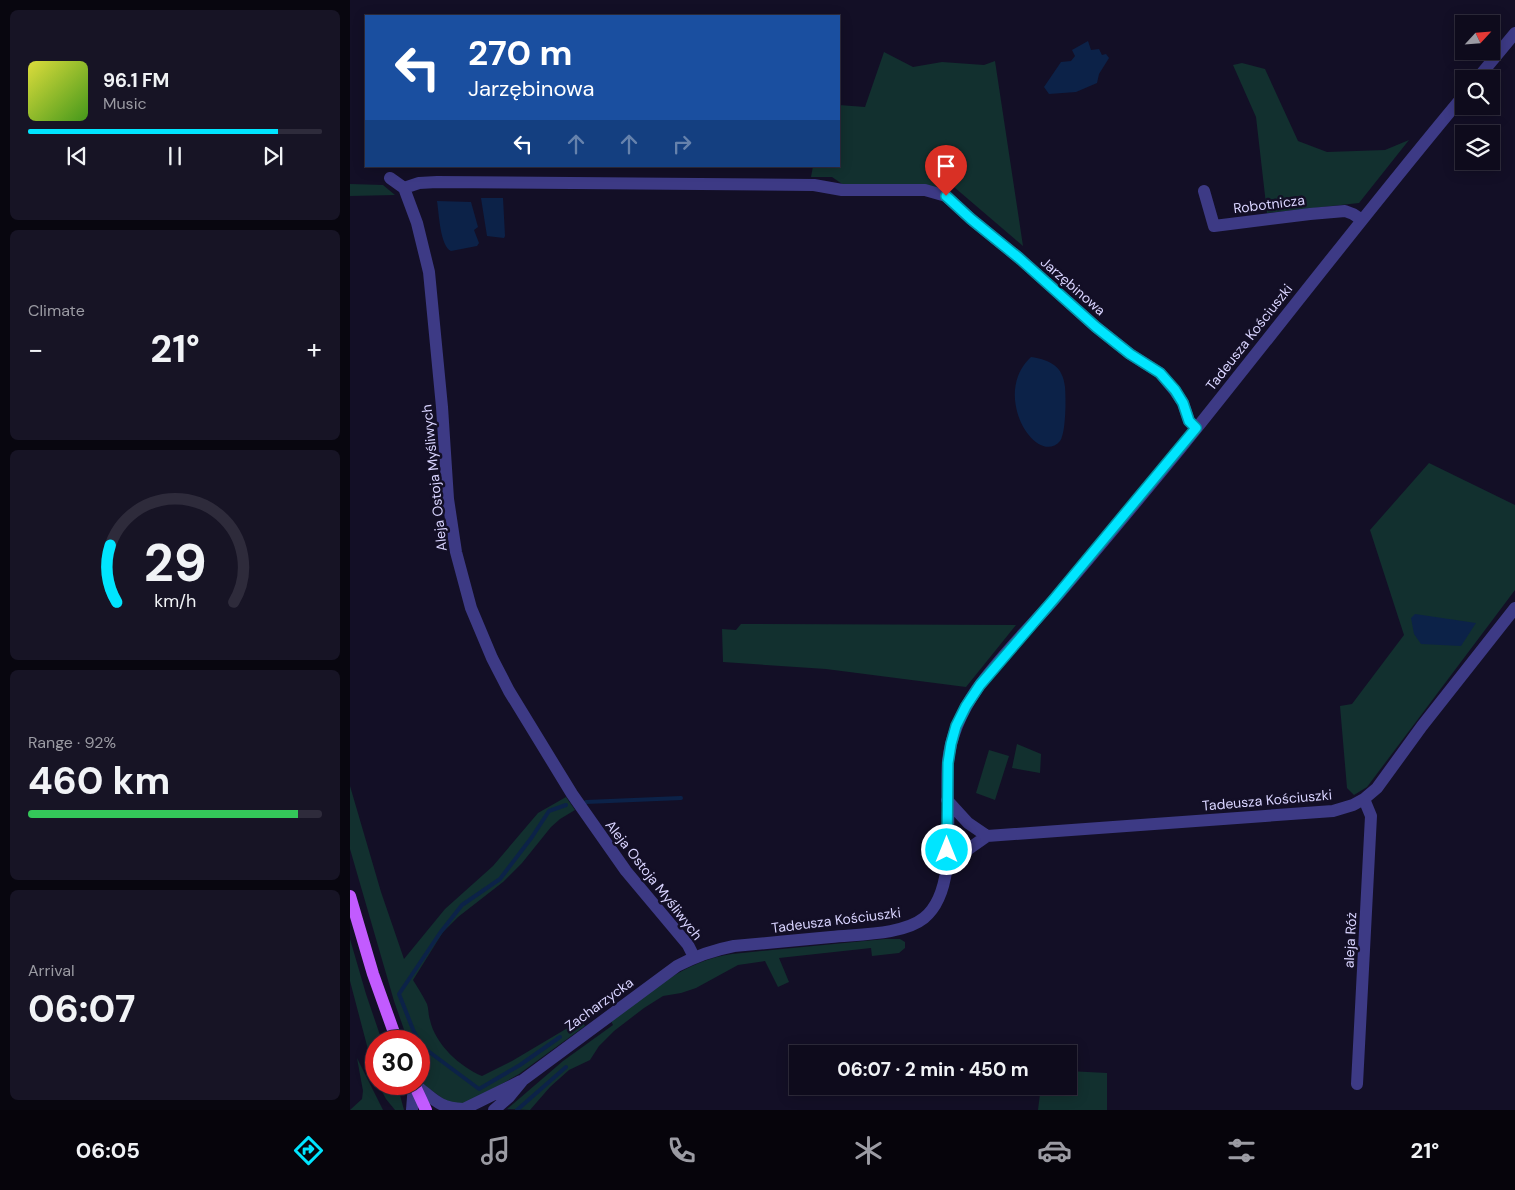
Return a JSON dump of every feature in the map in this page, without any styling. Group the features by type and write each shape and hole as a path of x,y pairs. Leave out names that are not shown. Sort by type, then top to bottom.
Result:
{"main road":[{"path":"350,896 373,974 393,1030"},
{"path":"419,1095 426,1110"}],"street":[{"path":"1485,70 1515,33"},
{"name":"Tadeusza Kościuszki","path":"694,957 711,950 734,946 882,932 906,927 926,917 936,902 944,884 947,866 948,763 956,726 966,706 980,685 1196,428 1455,106"},
{"path":"390,178 404,188"},
{"name":"Jarzębinowa","path":"404,188 420,183 447,182 814,185 842,190 925,190 946,196 1103,332 1130,354 1160,373 1175,390 1183,403 1189,421 1196,428"},
{"name":"Aleja Ostoja Myśliwych","path":"404,188 417,223 429,272 442,407 448,499 456,552 471,608 509,692 568,788 626,871 688,945 694,957"},
{"name":"Robotnicza","path":"1204,191 1214,226 1345,211 1362,220"},
{"name":"Tadeusza Kościuszki","path":"987,836 1333,811 1348,807 1364,799 1377,788 1422,726 1515,608"},
{"name":"aleja Róż","path":"1357,1084 1371,816 1364,799"},
{"path":"947,800 968,823 987,836 947,866"},
{"name":"Zacharzycka","path":"462,1110 523,1080 660,977 694,957"},
{"name":"Zacharzycka","path":"494,1110 509,1097 523,1080"},
{"path":"412,1110 413,1095"},
{"path":"428,1095 440,1105 462,1110"}],"green space":[{"path":"884,52 913,67 942,62 984,65 995,61 1023,246 954,187 848,188 832,177 811,177 813,167 840,167 840,105 865,107"},
{"path":"1242,63 1265,69 1298,141 1327,152 1385,150 1409,140 1359,203 1267,213 1256,117 1233,65"},
{"path":"350,184 383,185 395,195 350,196"},
{"path":"1429,463 1515,505 1515,590 1367,787 1354,795 1347,788 1340,706 1352,704 1404,635 1370,530"},
{"path":"741,624 1016,625 966,687 826,669 723,662 722,629 736,630"},
{"path":"1017,744 1041,754 1040,773 1012,768"},
{"path":"989,750 1009,756 995,800 976,793"},
{"path":"350,786 381,892 404,959 445,909 493,866 538,813 566,797 575,810 551,827 522,863 503,882 458,917 443,932 413,980 427,1004 429,1018 437,1038 457,1061 482,1076 512,1061 581,1020 585,1026 519,1074 465,1105 452,1105 430,1089 430,1030 404,1030 350,849"},
{"path":"350,939 378,1030 365,1030 365,1038 350,981"},
{"path":"900,939 905,942 905,948 899,953 872,956 871,948 779,958 789,982 778,987 765,961 738,965 696,988 663,996 614,1031 599,1046 590,1060 569,1070 550,1087 530,1110 507,1109 563,1061 613,1025 611,1021 667,980 698,963 732,954"},
{"path":"357,1058 365,1074 365,1095 376,1095 383,1110 350,1110 362,1099 363,1091"},
{"path":"1077,1071 1107,1073 1107,1110 1038,1110 1040,1095 1077,1095"},
{"path":"384,1095 400,1095 404,1110 395,1110"}],"water":[{"path":"1088,41 1091,50 1099,49 1102,55 1106,54 1109,58 1099,74 1097,83 1076,92 1049,94 1044,87 1061,62 1071,61 1075,56 1072,50"},
{"path":"481,198 503,198 504,238 487,236"},
{"path":"437,201 471,202 478,227 474,230 479,243 477,246 451,251 447,248 442,236"},
{"path":"1031,357 1050,362 1062,374 1064,380 1065,415 1062,437 1060,441 1050,447 1040,445 1030,436 1022,423 1016,407 1015,390 1020,373"},
{"path":"1415,614 1476,623 1461,646 1421,644 1414,634 1411,618"}],"waterway":[{"path":"586,802 681,798"},
{"path":"560,1037 520,1065 479,1089 424,1048 414,1032 399,994 440,933 462,905 500,879 549,811 566,805"},
{"path":"517,1110 566,1067"}],"route":[{"path":"946,196 1096,327 1130,354 1160,373 1175,390 1183,403 1189,421 1196,428 980,685 966,706 956,726 948,763 947,850"}]}
